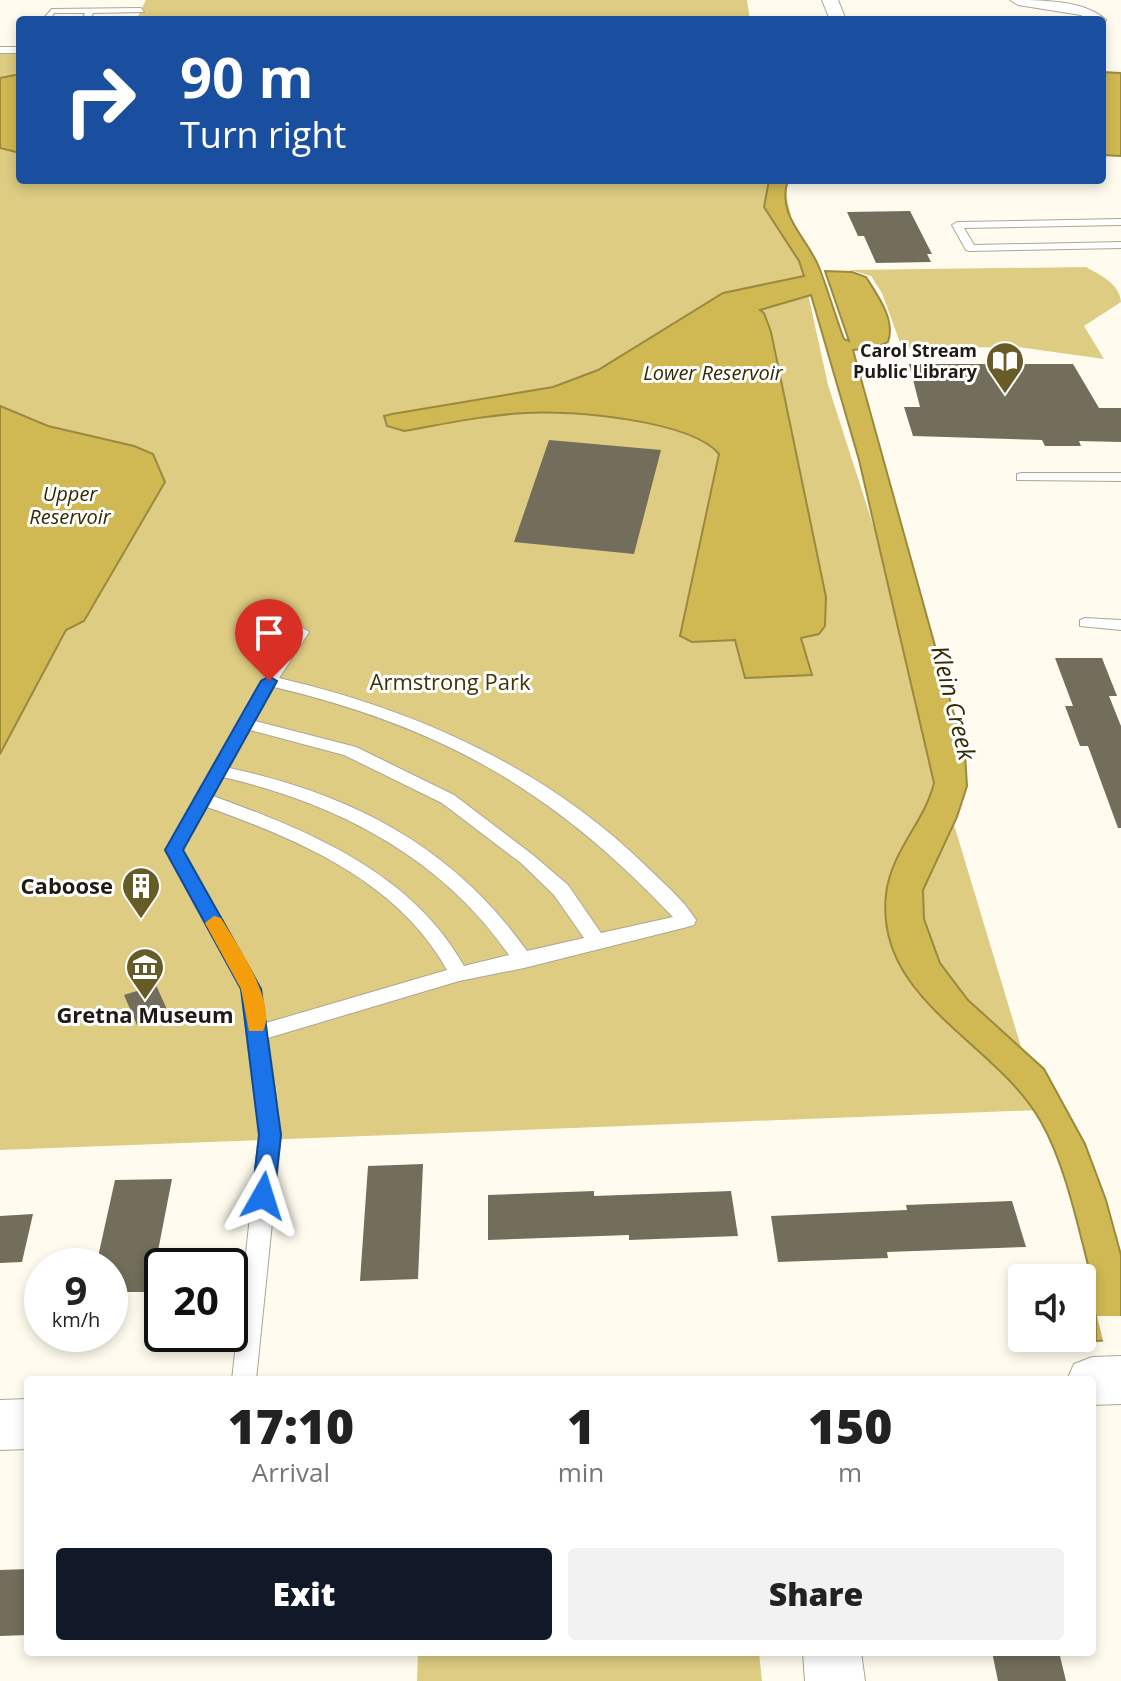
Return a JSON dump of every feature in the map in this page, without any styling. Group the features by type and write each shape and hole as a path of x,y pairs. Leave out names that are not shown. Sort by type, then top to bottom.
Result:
{"street":[{"path":"1018,0 1086,11 1091,16"},
{"path":"0,1425 24,1424"},
{"path":"832,1656 835,1681"}],"lane":[{"path":"138,16 146,0"},
{"path":"49,16 52,11 88,16 141,10"},
{"path":"1121,222 957,225 970,248 1121,245"},
{"path":"1022,477 1121,477"},
{"path":"1085,623 1121,625"},
{"path":"244,1376 270,1135 257,1033 251,989 174,850 269,681 301,632"},
{"path":"257,1033 459,974 687,920 603,836 527,781 466,747 412,722 346,700 269,681"},
{"path":"247,724 350,751 448,799 527,859 561,890 597,942"},
{"path":"220,771 298,790 392,835 433,861 459,884 508,935 524,961"},
{"path":"204,799 303,836 354,867 430,928 449,953 459,974"}],"green space":[{"path":"146,0 747,0 749,16 138,16"},
{"name":"Armstrong Park","path":"0,50 16,50 16,184 784,184 828,385 874,528 921,715 1040,1110 0,1150"},
{"path":"1086,267 1108,281 1120,296 1121,302 1084,326 1104,359 1018,347 902,348 882,293 871,276 850,270"},
{"path":"418,1656 759,1656 762,1681 417,1681"}],"water":[{"path":"1106,72 1121,73 1121,156 1106,155"},
{"path":"16,75 16,152 0,148 0,78"},
{"name":"Lower Reservoir","path":"768,184 787,184 785,193 789,215 819,267 844,339 849,341 825,271 852,272 866,277 888,317 888,342 875,348 853,350 965,754 967,786 957,817 923,890 924,919 940,963 968,1000 1044,1069 1085,1144 1106,1200 1121,1255 1121,1340 1096,1341 1096,1264 1088,1264 1065,1180 1041,1122 997,1068 918,992 899,964 887,931 886,894 889,879 934,783 859,460 811,295 760,310 771,332 826,597 825,626 819,634 801,638 812,675 745,678 735,640 692,642 680,636 719,454 704,442 657,425 571,413 495,416 404,431 387,426 384,416 553,387 598,370 723,293 804,276 799,261 764,207"},
{"name":"Upper Reservoir","path":"0,406 48,426 134,446 153,454 165,482 84,621 66,630 0,754"}],"pier":[{"path":"1097,1316 1121,1316 1121,1344 1104,1345"}],"building":[{"path":"910,211 932,254 927,254 931,262 876,263 864,236 858,236 847,212"},
{"name":"Carol Stream Public Library","path":"909,364 1073,364 1099,408 1121,408 1121,442 1079,441 1081,446 1045,446 1042,440 913,436 904,407 920,407"},
{"path":"549,440 661,450 634,554 514,542"},
{"path":"1055,658 1102,658 1117,696 1109,696 1121,726 1121,828 1118,828 1088,746 1080,746 1065,706 1073,706"},
{"name":"Gretna Museum","path":"156,985 169,1014 137,1025 124,995"},
{"path":"423,1164 418,1279 360,1281 368,1166"},
{"path":"172,1179 159,1248 144,1248 144,1292 128,1292 128,1248 100,1248 115,1180"},
{"path":"594,1191 594,1196 731,1191 738,1236 629,1240 629,1235 488,1240 488,1195"},
{"path":"1012,1201 1026,1247 887,1252 888,1258 778,1262 771,1216 907,1210 906,1205"},
{"path":"33,1214 22,1262 0,1263 0,1216"},
{"path":"24,1569 24,1635 0,1636 0,1570"},
{"path":"993,1656 1060,1656 1066,1681 998,1681"}],"slow traffic":[{"path":"214,923 251,989 256,1025"}],"place":[{"name":"Carol Stream Public Library","path":"1005,395"},
{"name":"Caboose","path":"141,920"},
{"name":"Gretna Museum","path":"145,1001"}],"route":[{"path":"263,1196 270,1135 251,989 174,850 269,681"}],"water label":[{"name":"Klein Creek","path":"953,703"}]}
